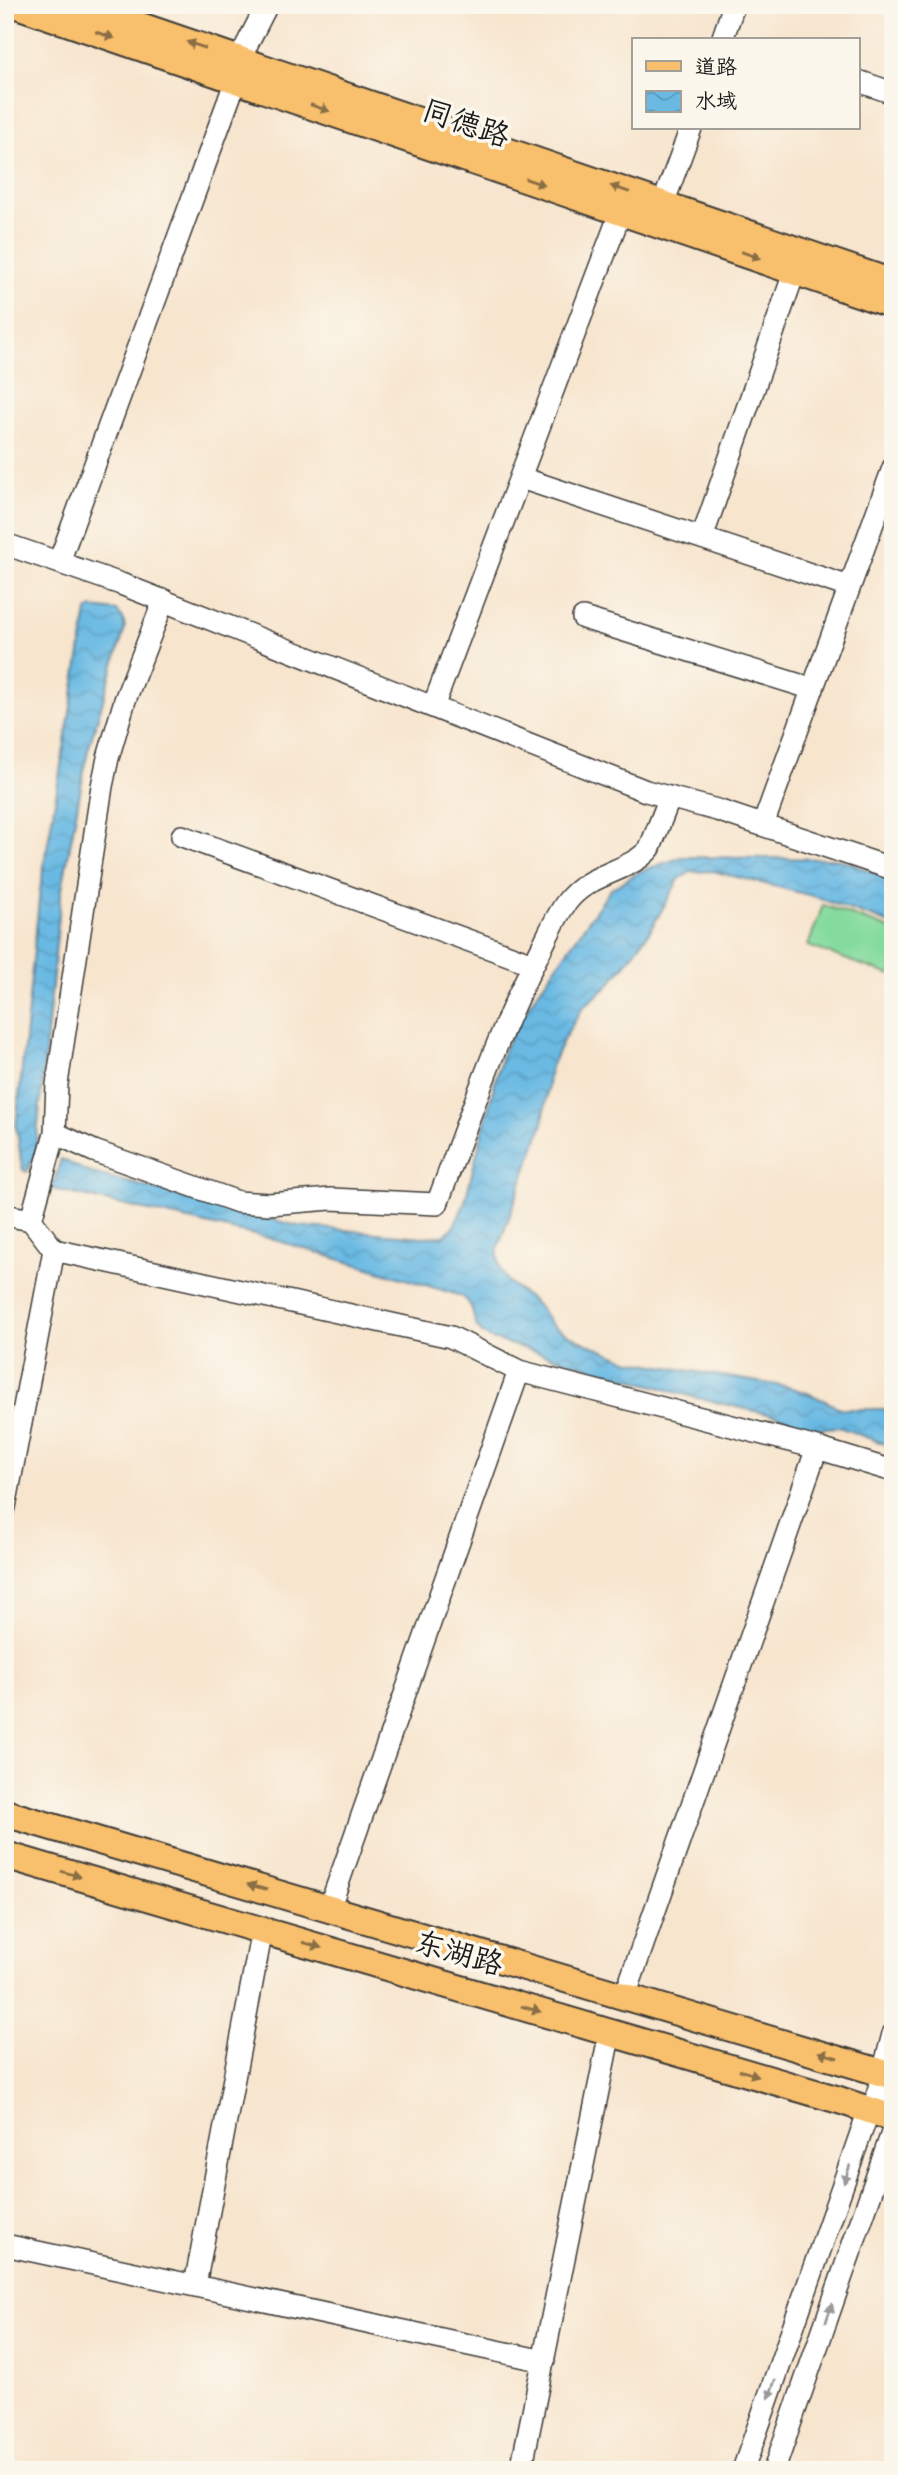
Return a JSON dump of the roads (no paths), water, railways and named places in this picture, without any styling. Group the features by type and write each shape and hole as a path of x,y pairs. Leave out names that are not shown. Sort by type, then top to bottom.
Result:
{"main road":[{"name":"同德路","path":"17,5 238,70 663,204 893,284"},
{"name":"同德路","path":"79,5 238,70 621,211 893,305"},
{"name":"东湖路","path":"5,1813 888,2074"},
{"name":"东湖路","path":"5,1855 878,2113"}],"street":[{"path":"59,562 238,70 267,5"},
{"path":"728,38 734,5"},
{"path":"860,82 893,93"},
{"path":"663,204 690,130"},
{"path":"433,707 621,211"},
{"path":"702,538 795,271"},
{"path":"763,825 849,587 886,507 893,468"},
{"path":"521,478 849,587"},
{"path":"5,544 163,600 646,791 763,825 893,869"},
{"path":"31,1220 55,1133 57,1084 102,786 125,700 163,600"},
{"path":"583,618 813,689"},
{"path":"55,1133 94,1152 238,1202 270,1204 342,1199 437,1204 515,999 566,902 589,882 646,854 670,797"},
{"path":"182,836 533,964"},
{"path":"5,1215 31,1220 54,1250 451,1337 519,1371 817,1448 893,1471"},
{"path":"5,1507 54,1250"},
{"path":"329,1909 519,1371"},
{"path":"625,1996 817,1448"},
{"path":"195,2286 262,1930"},
{"path":"521,2470 610,2032"},
{"path":"743,2470 878,2113 888,2074 893,2034"},
{"path":"774,2470 893,2130"},
{"path":"5,2245 544,2361"}],"water":[{"path":"92,608 117,611 123,618 125,628 88,750 61,894 35,1156 27,1172 23,1170 16,1127 40,890 87,611"},
{"path":"682,857 837,859 854,864 893,881 893,925 813,896 713,871 691,872 679,879 650,931 606,988 583,1007 562,1042 550,1069 543,1123 498,1248 501,1269 510,1283 539,1307 554,1326 583,1342 631,1361 789,1387 842,1409 893,1411 893,1447 839,1427 811,1429 781,1417 693,1397 492,1339 478,1328 468,1302 462,1296 272,1239 52,1189 61,1159 88,1172 298,1226 422,1237 444,1236 454,1226 464,1205 502,1054 523,1013 611,889 641,871"}]}
